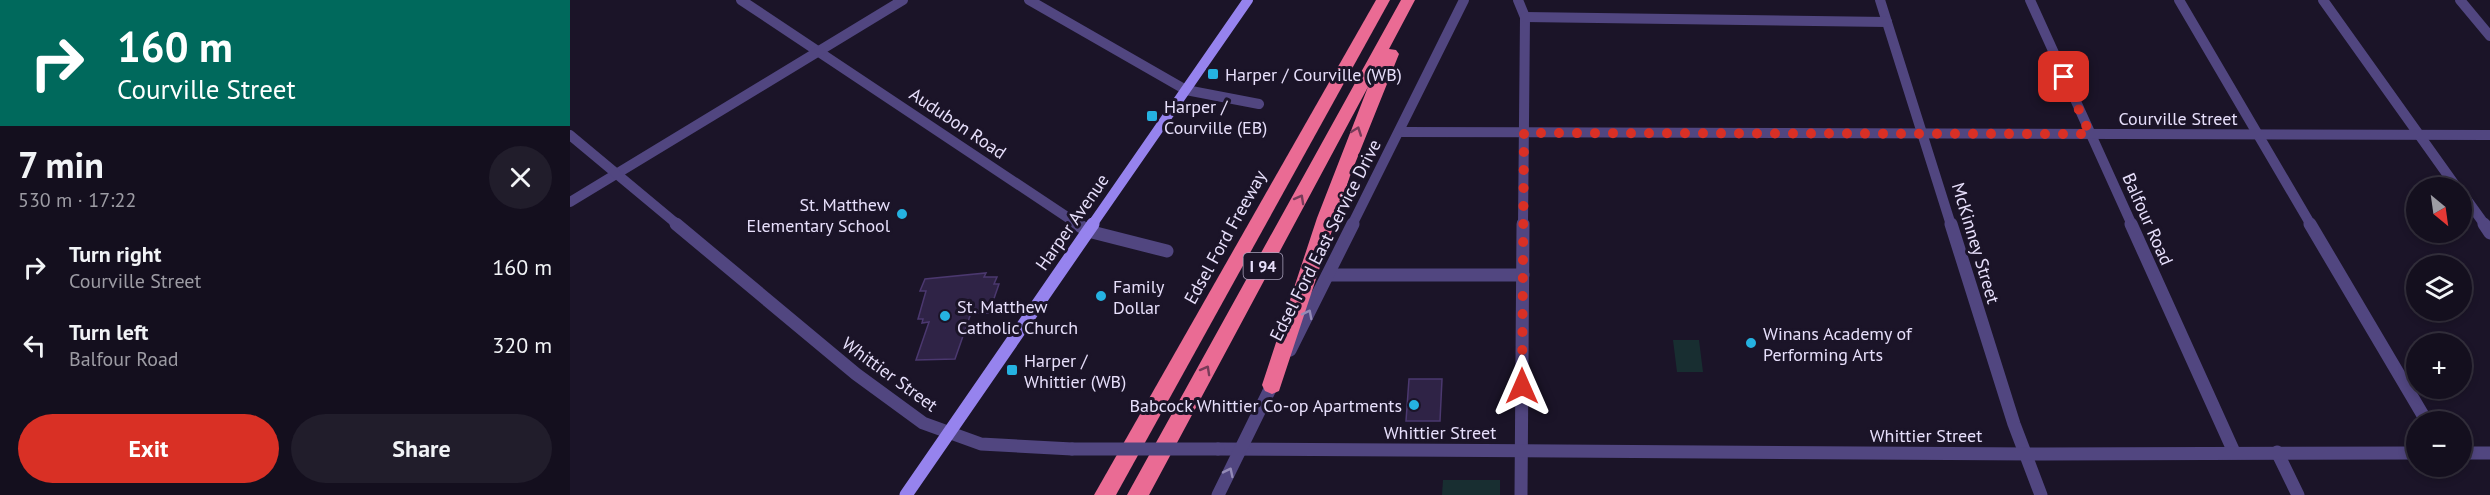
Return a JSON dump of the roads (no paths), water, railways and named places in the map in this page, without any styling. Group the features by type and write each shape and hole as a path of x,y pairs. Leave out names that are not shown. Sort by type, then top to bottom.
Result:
{"highway":[{"name":"Edsel Ford Freeway","path":"1105,495 1383,0"},
{"name":"I 94","path":"1138,495 1408,0"},
{"path":"1272,385 1302,289 1359,124 1393,49 1388,36"}],"main road":[{"name":"Harper Avenue","path":"906,495 1248,0"}],"street":[{"name":"Audubon Road","path":"741,0 1088,231 1167,251"},
{"path":"570,202 903,0"},
{"path":"1029,0 1186,90 1259,104"},
{"name":"Edsel Ford East Service Drive","path":"1218,495 1464,0"},
{"path":"1518,0 1525,17 1521,495"},
{"name":"McKinney Street","path":"1880,0 2014,424 2041,495"},
{"name":"Balfour Road","path":"2030,0 2234,452"},
{"path":"2179,0 2421,411"},
{"path":"2323,0 2449,177"},
{"path":"2460,0 2490,36"},
{"path":"1525,17 1887,22"},
{"name":"Courville Street","path":"1399,132 2490,135"},
{"name":"Whittier Street","path":"570,135 856,374 923,423 981,444 1072,449 2026,454 2406,453"},
{"path":"2472,207 2490,233"},
{"path":"1328,275 1522,275"},
{"path":"2277,452 2298,495"},
{"path":"2472,453 2490,453"}],"place":[{"name":"Harper / Courville (WB)","path":"1213,74"},
{"name":"Harper / Courville (EB)","path":"1152,116"},
{"name":"St. Matthew Elementary School","path":"902,214"},
{"name":"Family Dollar","path":"1101,296"},
{"name":"St. Matthew Catholic Church","path":"945,316"},
{"name":"Winans Academy of Performing Arts","path":"1751,343"},
{"name":"Harper / Whittier (WB)","path":"1012,370"},
{"name":"Babcock Whittier Co-op Apartments","path":"1414,405"}]}
